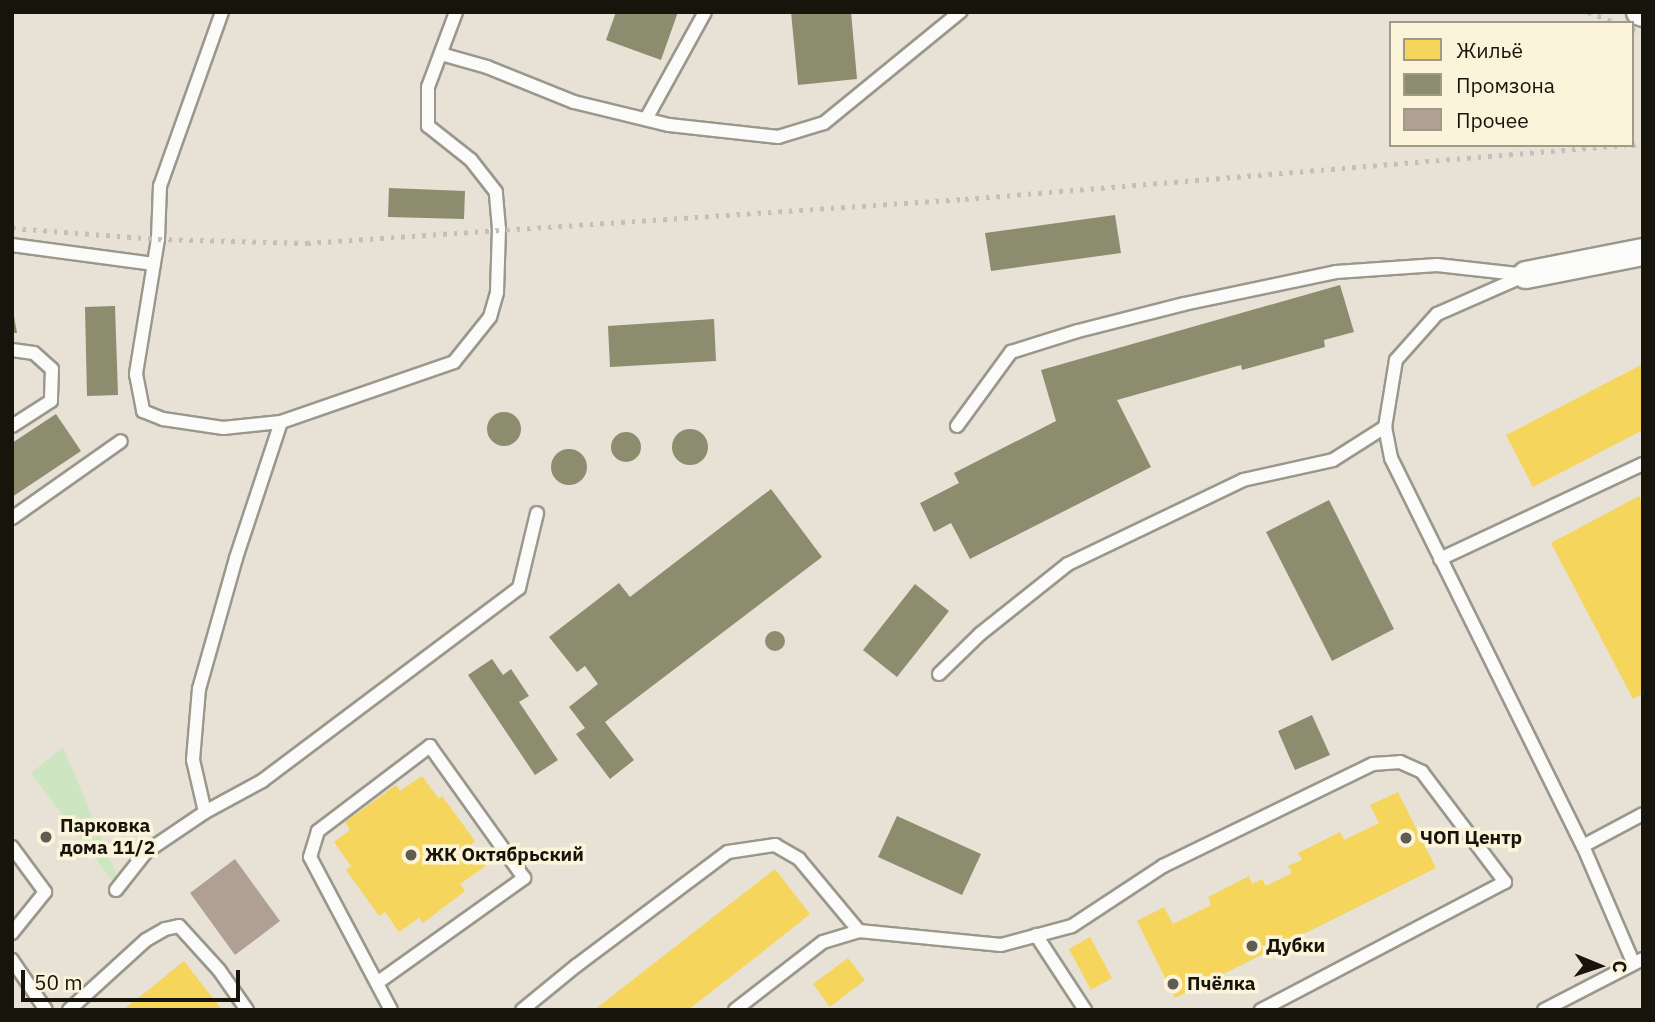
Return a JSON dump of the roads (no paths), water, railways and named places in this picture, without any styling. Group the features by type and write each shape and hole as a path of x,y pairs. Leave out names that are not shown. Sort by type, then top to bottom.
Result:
{"street":[{"path":"1526,275 1643,252"}],"lane":[{"path":"222,12 160,186 154,264 136,374 143,411 163,419 223,428 281,422 454,362 490,317 498,292 499,229 496,192 471,160 428,126 428,87 456,12"},
{"path":"646,119 705,12"},
{"path":"441,54 487,67 574,102 646,119 778,137 824,123 960,12"},
{"path":"12,245 154,264"},
{"path":"957,426 1011,352 1091,327 1336,272 1437,265 1526,275"},
{"path":"1526,275 1437,314 1396,360 1385,427 1391,458 1638,961 1544,1010"},
{"path":"12,350 34,353 52,369 51,401 12,426"},
{"path":"205,812 193,760 199,689 236,558 281,422"},
{"path":"939,674 980,634 1068,564 1243,480 1333,460 1385,427"},
{"path":"12,518 121,440"},
{"path":"1440,559 1643,464"},
{"path":"116,890 146,852 205,812 262,781 519,588 537,513"},
{"path":"377,983 524,878 430,746 318,831 310,857 391,1010"},
{"path":"735,1010 823,942 859,931 1001,945 1072,926 1163,866 1373,764 1400,762 1422,772 1505,882 1261,1010"},
{"path":"1583,846 1643,814"},
{"path":"522,1010 728,852 775,845 799,859 859,931"},
{"path":"12,847 45,892 12,933"},
{"path":"69,1010 146,940 165,929 180,926 219,970 247,1010"},
{"path":"1036,935 1085,1010"},
{"path":"12,960 46,1010"}],"railway":[{"path":"1588,12 1611,21"},
{"path":"1634,30 1643,33"},
{"path":"1634,145 1643,144"},
{"path":"12,228 158,239 307,243 965,199 1601,147"}],"place":[{"name":"Парковка дома 11/2","path":"46,837"},
{"name":"ЧОП Центр","path":"1406,838"},
{"name":"ЖК Октябрьский","path":"411,855"},
{"name":"Дубки","path":"1252,946"},
{"name":"Пчёлка","path":"1173,984"}]}
